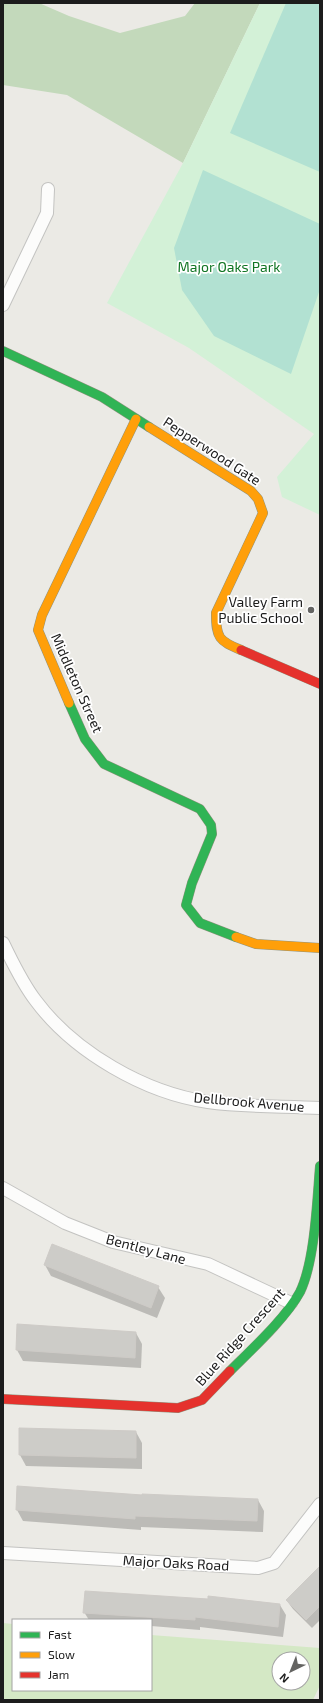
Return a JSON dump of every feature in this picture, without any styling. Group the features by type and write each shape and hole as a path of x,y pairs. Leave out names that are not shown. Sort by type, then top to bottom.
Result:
{"street":[{"path":"3,305 47,213 48,189"},
{"name":"Pepperwood Gate","path":"3,351 102,397 251,491 258,499 263,513 216,613 216,631 222,642 320,684"},
{"name":"Middleton Street","path":"136,419 42,615 38,630 85,739 104,764 200,809 211,825 212,834 192,883 186,905 200,923 256,944 320,948"},
{"name":"Dellbrook Avenue","path":"3,943 15,968 36,1001 53,1020 71,1037 101,1060 120,1072 174,1094 208,1102 320,1108"},
{"name":"Blue Ridge Crescent","path":"3,1398 178,1408 202,1400 274,1325 299,1293 305,1279 314,1228 320,1166"},
{"name":"Bentley Lane","path":"3,1188 65,1223 113,1242 208,1264 291,1303"},
{"name":"Major Oaks Road","path":"3,1553 258,1568 274,1563 320,1504"}],"green space":[{"path":"3,3 39,3 69,16 120,33 185,16 195,3 260,3 183,163 67,95 3,85"},
{"name":"Major Oaks Park","path":"260,3 320,3 320,515 282,497 277,477 314,434 189,348 107,303 183,163"},
{"path":"286,3 320,4 320,172 230,133"},
{"path":"203,170 320,224 320,289 291,374 214,336 182,290 174,248"},
{"path":"3,1623 12,1624 12,1691 152,1691 152,1635 320,1648 320,1685 313,1700 3,1700"}],"building":[{"path":"52,1244 159,1286 151,1308 44,1265"},
{"path":"17,1324 136,1332 135,1358 16,1350"},
{"path":"19,1428 136,1431 136,1458 19,1455"},
{"path":"17,1486 142,1495 258,1499 257,1521 135,1516 135,1519 16,1510"},
{"path":"320,1566 320,1606 306,1620 286,1600"},
{"path":"85,1591 208,1599 208,1596 280,1604 278,1627 195,1617 195,1620 83,1613"}],"traffic: fast":[{"path":"3,351 102,397 149,427"},
{"path":"69,703 85,739 104,764 200,809 211,825 212,834 192,883 186,905 200,923 236,937"},
{"path":"230,1371 277,1323 300,1292 305,1279 312,1248 320,1166"}],"traffic: slow":[{"path":"69,703 38,630 42,615 136,419"},
{"path":"149,427 251,491 258,499 263,513 216,613 217,628 220,638 228,644 241,650"},
{"path":"236,937 256,944 320,948"}],"traffic: jam":[{"path":"241,650 320,684"},
{"path":"3,1399 178,1408 202,1400 230,1371"}],"place":[{"name":"Valley Farm Public School","path":"311,610"}]}
